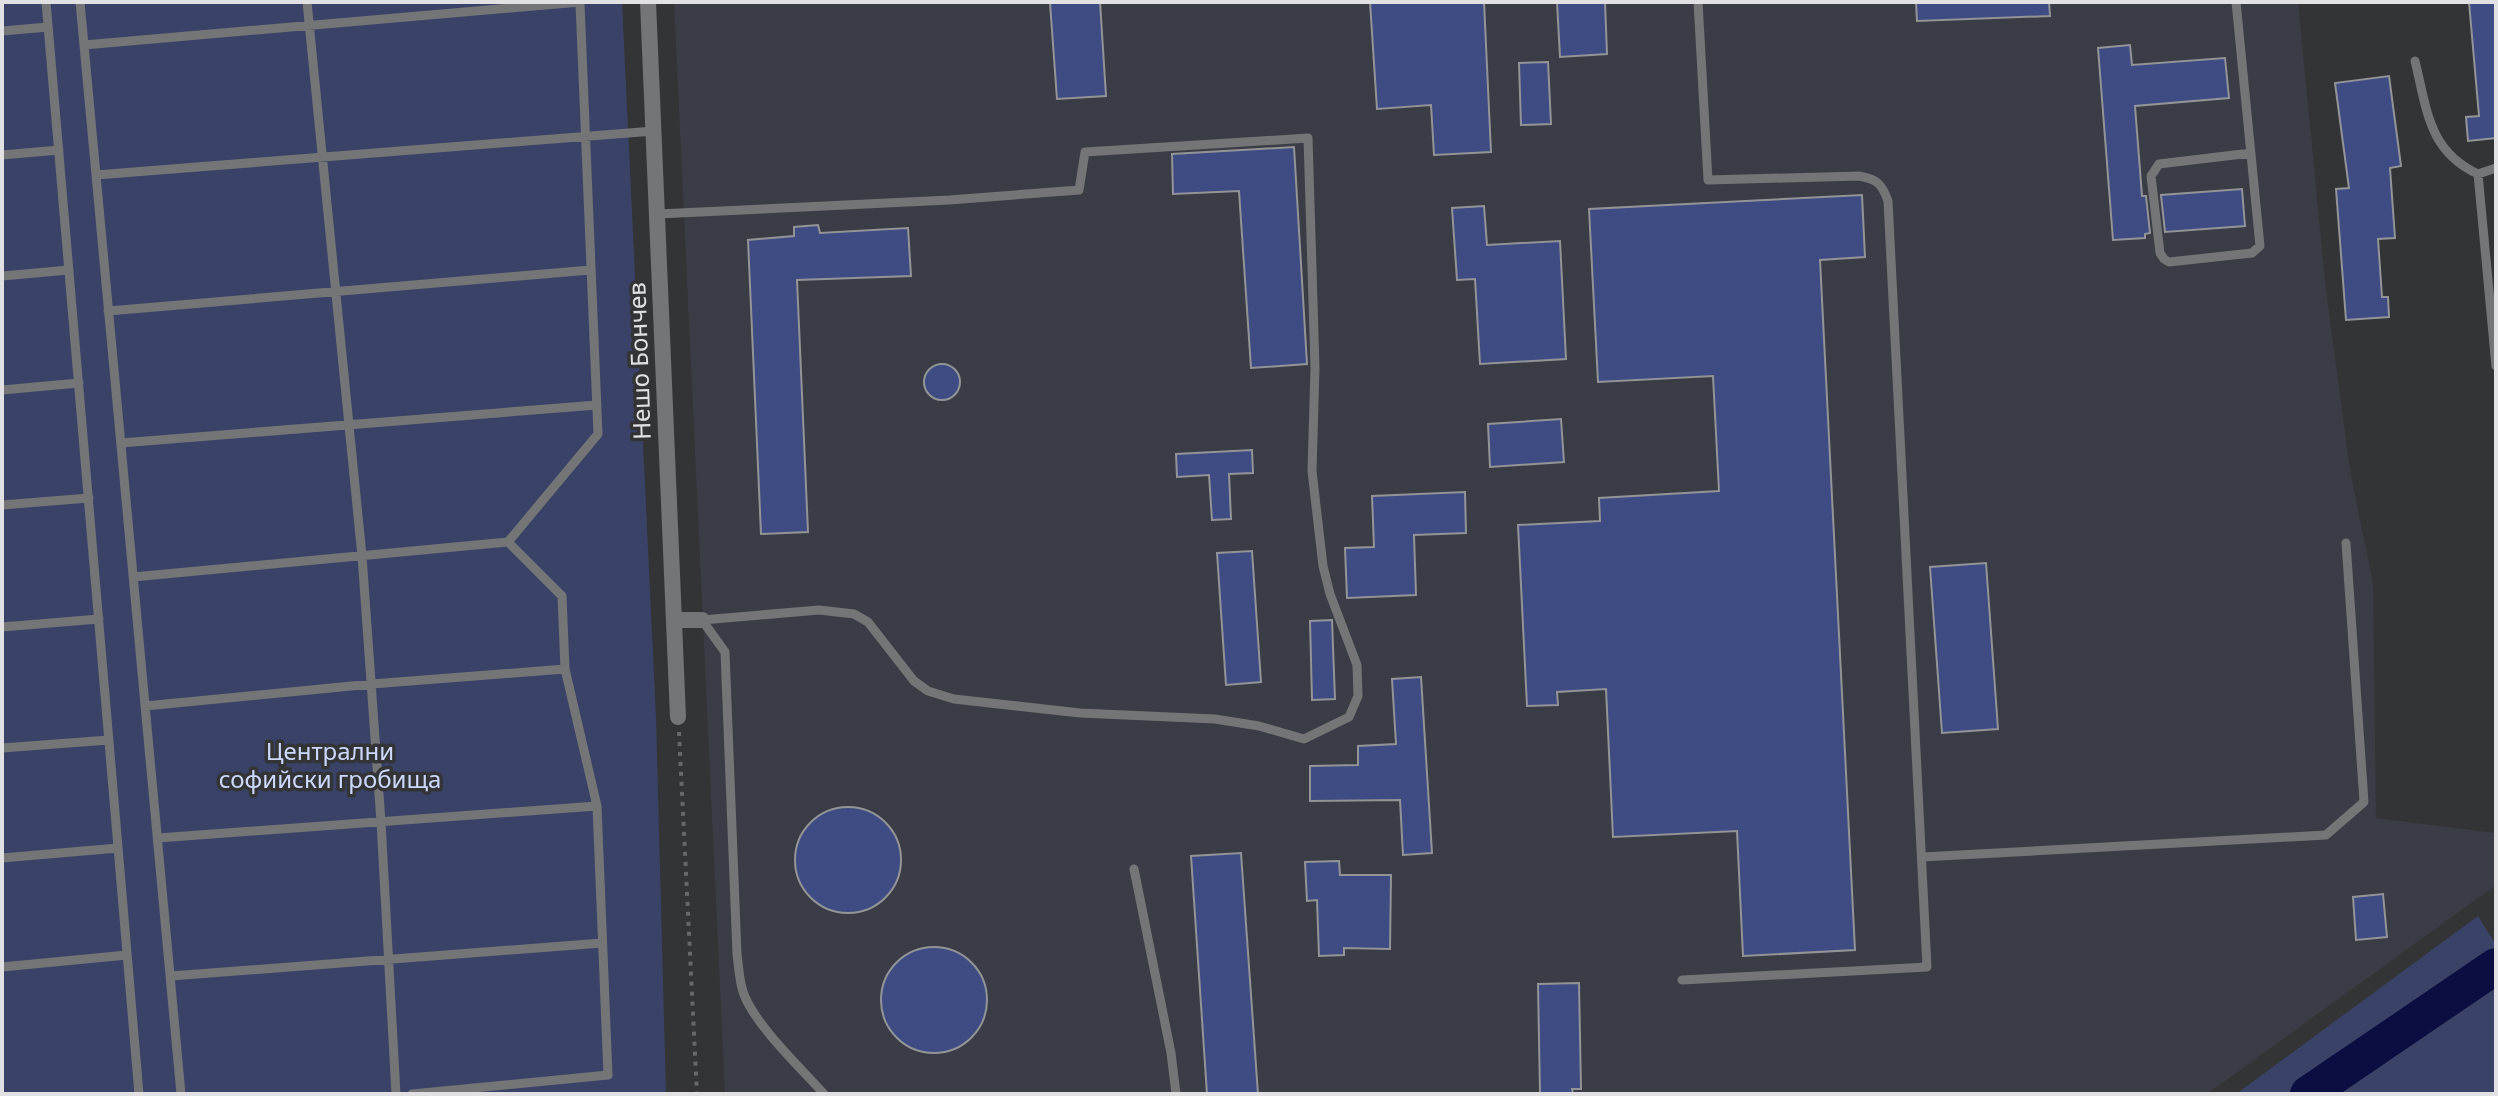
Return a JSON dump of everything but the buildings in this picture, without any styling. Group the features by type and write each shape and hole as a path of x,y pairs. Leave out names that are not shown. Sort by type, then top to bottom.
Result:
{"street":[{"name":"Нешо Бончев","path":"648,2 678,717"},
{"path":"674,620 702,620"}],"lane":[{"path":"46,2 139,1094"},
{"path":"80,2 181,1094"},
{"path":"307,2 362,556 396,1094"},
{"path":"1682,980 1927,967 1888,201 1883,187 1875,179 1859,176 1708,180 1698,2"},
{"path":"2236,2 2251,153 2260,246 2257,251 2169,262 2164,259 2160,253 2156,222 2151,176 2154,169 2159,164 2251,153"},
{"path":"84,45 580,3 598,434 508,542 133,577"},
{"path":"2,31 48,27"},
{"path":"2415,61 2431,124 2445,152 2478,174 2496,168"},
{"path":"96,175 654,131"},
{"path":"658,214 949,200 1079,190 1085,152 1308,138 1315,368 1312,471 1323,566 1330,594 1357,665 1358,696 1349,717 1304,739 1259,726 1215,719 1112,716 954,699 928,691 914,681 868,622 854,614 819,610 702,620"},
{"path":"2,155 59,150"},
{"path":"2478,174 2496,366"},
{"path":"2,276 69,270"},
{"path":"108,311 590,270"},
{"path":"2,390 79,383"},
{"path":"121,443 597,405"},
{"path":"2,505 89,498"},
{"path":"412,1094 608,1075 597,806 565,669 562,596 508,542"},
{"path":"1922,857 2326,835 2364,802 2346,543"},
{"path":"2,627 99,619"},
{"path":"702,620 725,652 737,954 741,984 757,1017 824,1094"},
{"path":"145,706 565,669"},
{"path":"2,748 109,740"},
{"path":"158,838 597,806"},
{"path":"2,858 118,848"},
{"path":"1134,869 1171,1053 1176,1094"},
{"path":"171,976 602,943"},
{"path":"2,967 127,955"}],"path":[{"path":"678,717 697,1094"}],"shaded area":[{"path":"674,2 2298,2 2326,290 2350,470 2373,584 2376,818 2496,833 2496,885 2207,1094 725,1094"}],"green space":[{"name":"Централни софийски гробища","path":"2,2 622,2 656,717 666,1094 2,1094"},
{"path":"2478,916 2496,945 2496,1094 2236,1094"}],"waterway":[{"path":"2308,1094 2496,966"}]}
